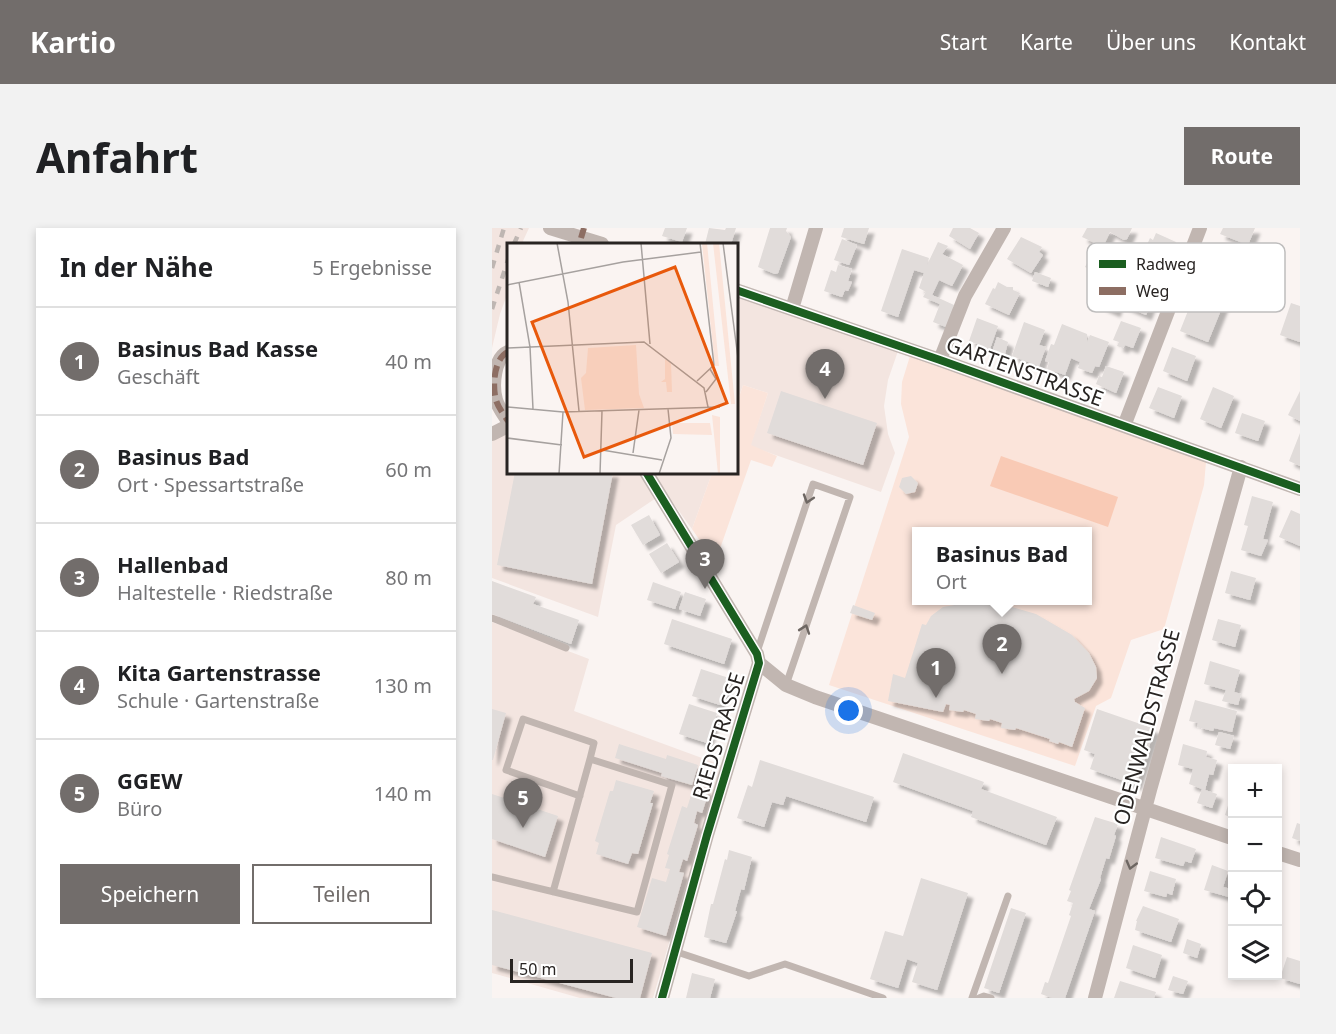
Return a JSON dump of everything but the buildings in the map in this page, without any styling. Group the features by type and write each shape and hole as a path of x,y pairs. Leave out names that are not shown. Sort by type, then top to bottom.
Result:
{"street":[{"path":"550,228 594,243"},
{"path":"792,309 816,228"},
{"path":"940,360 965,296 1004,228"},
{"name":"GARTENSTRASSE","path":"738,291 940,360 1300,489"},
{"path":"1125,426 1165,312"},
{"path":"507,352 498,363 493,385 495,400 507,419"},
{"path":"492,434 507,426"},
{"name":"ODENWALDSTRASSE","path":"1095,998 1145,808 1241,467"},
{"name":"RIEDSTRASSE","path":"647,474 758,658 662,998"},
{"path":"758,658 786,685 826,701 1228,836"},
{"path":"1282,854 1300,860"}],"lane":[{"path":"758,658 813,484 850,497 786,685"},
{"path":"492,618 566,648"},
{"path":"554,892 580,796 590,759 594,743 523,719 506,770 580,796"},
{"path":"492,877 637,912 672,785 590,759"},
{"path":"972,998 1008,896"},
{"path":"674,951 749,976 785,964 883,998"},
{"path":"979,998 984,996 991,998"}],"shaded area":[{"path":"492,228 529,228 524,243 507,243 507,295 492,348"},
{"path":"738,295 898,351 888,380 884,406 888,434 895,453 881,492 750,446 768,393 743,385 738,400"},
{"path":"910,356 1206,462 1204,485 1164,629 1131,640 1111,698 1096,706 1075,766 829,685 909,437 901,404 902,382"},
{"path":"743,385 768,393 751,445 777,456 772,467 751,460 715,563 692,529 712,474 738,474 738,400"},
{"path":"507,421 507,474 712,474 692,529 665,492 616,525 598,617 492,578 492,428"},
{"path":"1001,456 1118,497 1108,527 990,486"},
{"path":"492,622 589,659 574,711 721,765 653,998 580,998 492,973"}],"railway":[{"path":"492,268 504,228"},
{"path":"514,243 521,228"},
{"path":"492,309 507,263"}],"marked path":[{"path":"581,238 584,228"},
{"path":"507,353 497,366 494,387 497,403 507,420"}],"cycle path":[{"path":"738,291 940,360 1300,489"},
{"path":"647,474 757,654 759,663 707,835 662,998"}],"place":[{"name":"Kita Gartenstrasse","path":"825,399"},
{"name":"Hallenbad","path":"705,589"},
{"name":"Basinus Bad","path":"1002,674"},
{"name":"Basinus Bad Kasse","path":"936,698"},
{"name":"GGEW","path":"523,828"}]}
